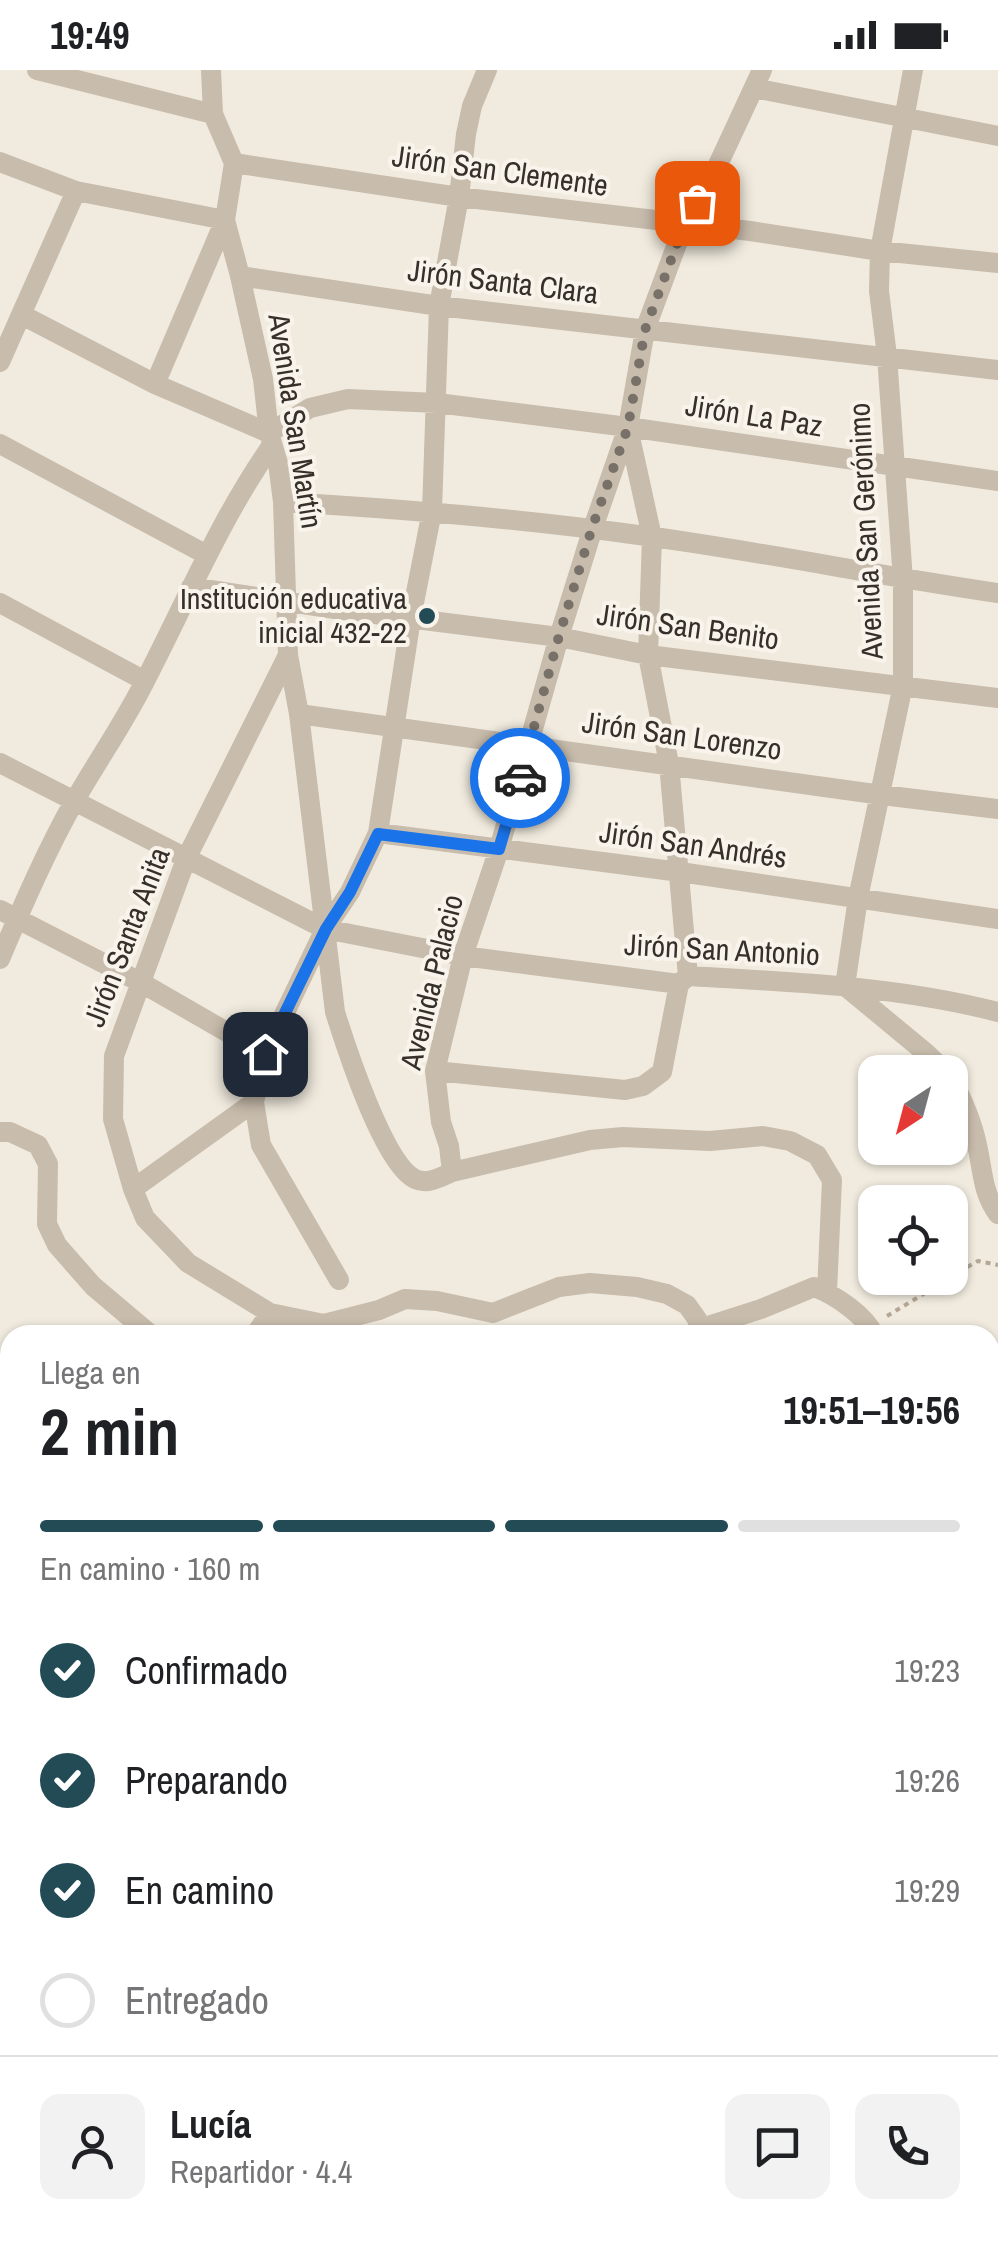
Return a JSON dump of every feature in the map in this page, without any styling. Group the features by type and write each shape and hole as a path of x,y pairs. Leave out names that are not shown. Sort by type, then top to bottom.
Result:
{"street":[{"path":"36,70 213,114"},
{"path":"211,70 213,114 234,163"},
{"path":"339,1280 261,1145 254,1102 265,1054 378,834 432,510 440,306 466,134 472,106 487,70"},
{"name":"Avenida San Gerónimo","path":"845,986 858,898 904,686 896,468 879,291 880,251 913,70"},
{"path":"684,225 710,182 758,79 998,136"},
{"path":"0,162 76,191 225,220 155,384"},
{"name":"Jirón San Clemente","path":"234,163 459,197 998,263"},
{"name":"Avenida San Martín","path":"234,163 225,220 263,379 270,439 278,463 288,655 326,929"},
{"path":"0,362 76,191"},
{"name":"Avenida Palacio","path":"326,929 335,1012 349,1058 392,1152 412,1178 423,1182 452,1172 435,1071 463,956 499,849 592,528 628,427 645,330 684,225"},
{"name":"Jirón Santa Clara","path":"240,276 440,306 998,370"},
{"path":"0,959 8,914 116,736 270,439 22,315"},
{"name":"Jirón La Paz","path":"270,439 310,408 348,398 437,403 998,481"},
{"path":"435,1071 625,1090 642,1086 662,1072 684,980 680,872 669,764 648,655 652,537 628,427"},
{"path":"0,444 207,555"},
{"path":"283,502 432,510 592,528 998,593"},
{"name":"Jirón San Benito","path":"191,587 559,636 648,655 998,698"},
{"path":"0,603 146,681"},
{"name":"Jirón Santa Anita","path":"288,655 186,859 114,1056 113,1119 133,1189 146,1218 188,1263 270,1313 324,1324 379,1310 405,1298 493,1312 559,1287 590,1283 667,1294 687,1305 700,1325"},
{"name":"Jirón San Lorenzo","path":"299,714 998,808"},
{"name":"Jirón San Antonio","path":"0,763 326,929 463,956 684,980 845,986 960,1002 998,1012"},
{"name":"Jirón San Andrés","path":"378,834 680,872 998,919"},
{"path":"8,914 140,982 265,1054"},
{"path":"845,986 928,1055"},
{"path":"133,1189 254,1102"},
{"path":"968,1115 987,1200 998,1214"},
{"path":"0,1132 10,1132 38,1145 48,1164 47,1224 57,1245 93,1286 138,1325"},
{"path":"452,1172 590,1140 710,1142 763,1136 790,1141 817,1155 832,1180 827,1292"},
{"path":"711,1325 814,1287 827,1292 866,1325"},
{"path":"262,1325 270,1313"}],"path":[{"path":"968,1267 978,1261 998,1265"},
{"path":"880,1325 924,1295"}],"way so far":[{"path":"520,778 592,528 628,427 645,330 684,225 697,203"}],"place":[{"name":"Institución educativa inicial 432-22","path":"427,616"}],"route":[{"path":"265,1054 378,834 499,849 520,778"}]}
